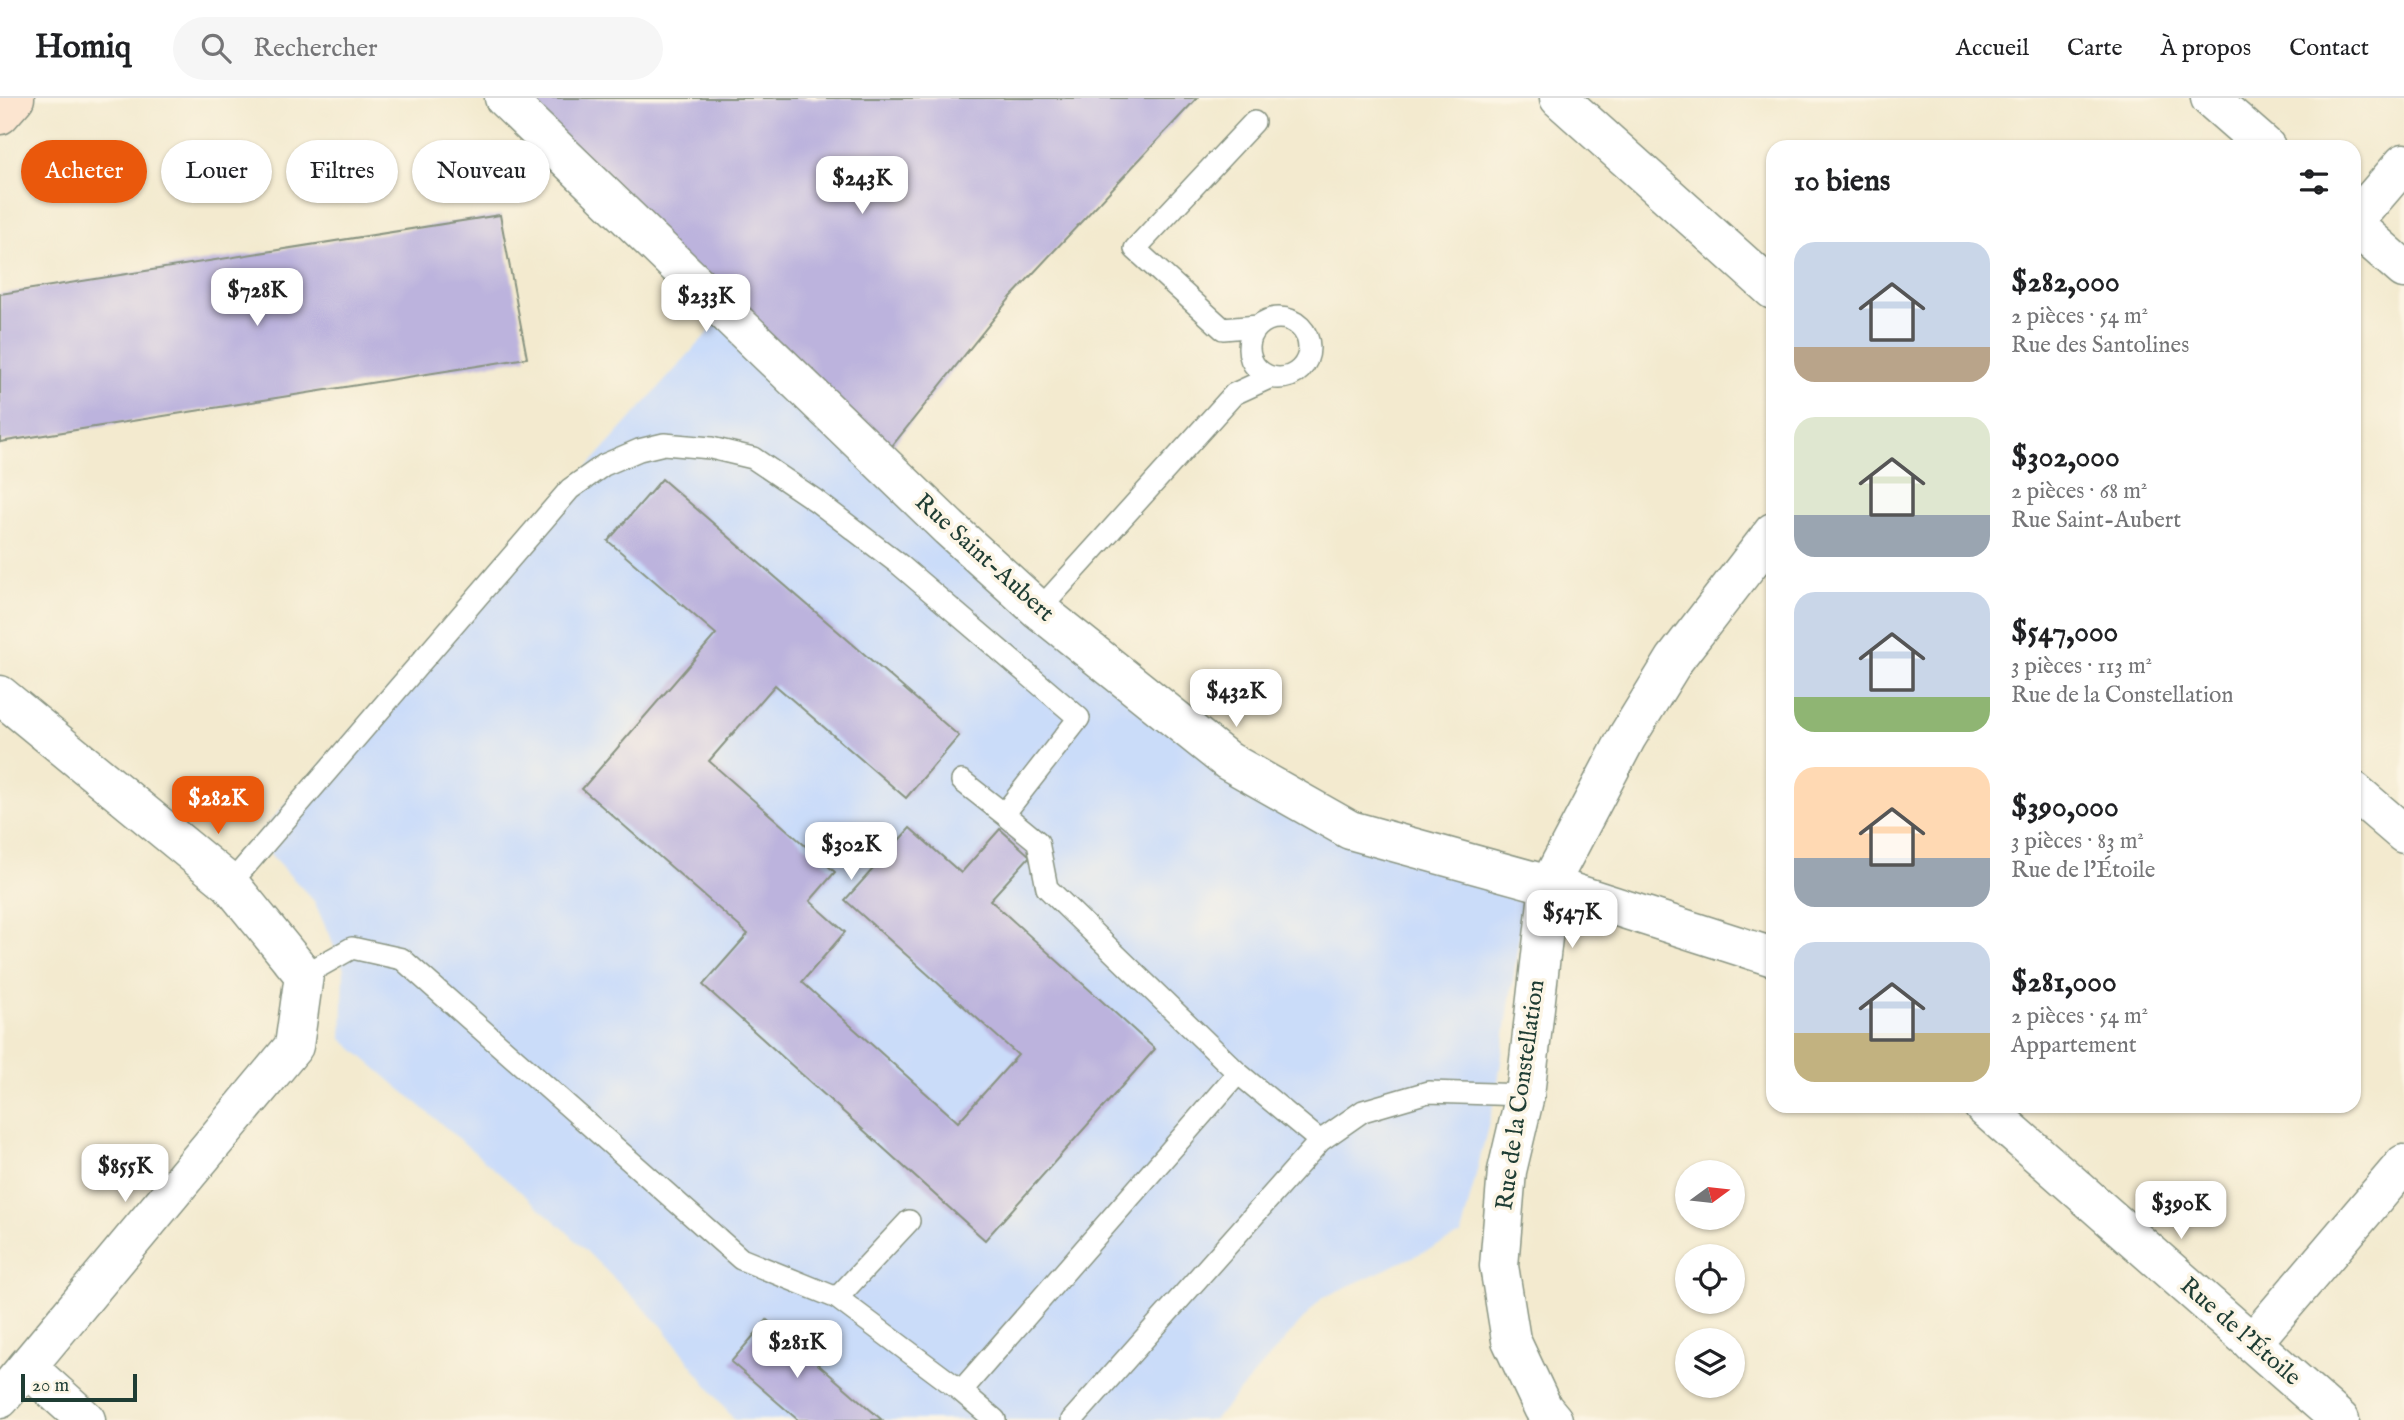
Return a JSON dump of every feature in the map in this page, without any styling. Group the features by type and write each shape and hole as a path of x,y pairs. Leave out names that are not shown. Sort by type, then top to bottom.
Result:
{"main road":[{"path":"0,115 15,98"}],"street":[{"name":"Rue Saint-Aubert","path":"504,98 949,528 1039,610 1228,761 1350,831 1549,885"},
{"path":"1559,98 1766,284"},
{"path":"2210,98 2258,140"},
{"path":"2361,215 2404,163"},
{"path":"2361,229 2404,269"},
{"name":"Rue de la Constellation","path":"1552,1420 1543,1408 1511,1340 1499,1266 1507,1171 1525,1095 1549,885 1627,737 1675,659 1766,541"},
{"path":"0,695 230,884 304,975 294,1046 8,1388 86,1420"},
{"path":"2361,798 2404,834"},
{"path":"1549,885 1766,955"},
{"name":"Rue de l'Étoile","path":"1991,1113 2340,1420"},
{"path":"2252,1343 2404,1164"}],"lane":[{"path":"1254,122 1135,249 1223,329 1258,326 1276,318 1286,319 1297,325 1308,344 1308,354 1298,371 1282,378 1271,377 1257,368 1251,360 1249,345 1258,326"},
{"path":"1039,610 1234,394 1271,377"},
{"path":"230,884 570,489 604,465 639,450 664,444 711,448 754,458 815,500 900,565 1079,718 1004,814"},
{"path":"962,780 1038,842 1047,888 1238,1073 1320,1141"},
{"path":"304,975 352,948 402,959 741,1259 837,1298 961,1391 995,1420"},
{"path":"961,1391 1238,1073"},
{"path":"1072,1420 1320,1141 1363,1111 1428,1091 1525,1095"},
{"path":"837,1298 909,1221"}],"shaded area":[{"path":"731,307 884,456 1324,828 1524,903 1497,1090 1461,1235 1322,1298 1214,1420 734,1420 662,1326 564,1229 342,1039 344,969 314,901 255,838"}],"building":[{"path":"515,98 1197,98 1011,297 884,456"},
{"path":"500,215 527,358 0,442 0,294"},
{"path":"662,479 959,736 906,798 775,685 709,761 835,872 810,901 845,932 802,982 958,1122 1018,1055 845,900 910,828 961,873 1000,829 1030,856 990,900 1155,1049 985,1240 703,985 748,934 582,789 716,634 608,541"},
{"path":"767,1320 882,1420 798,1420 731,1362"}]}
